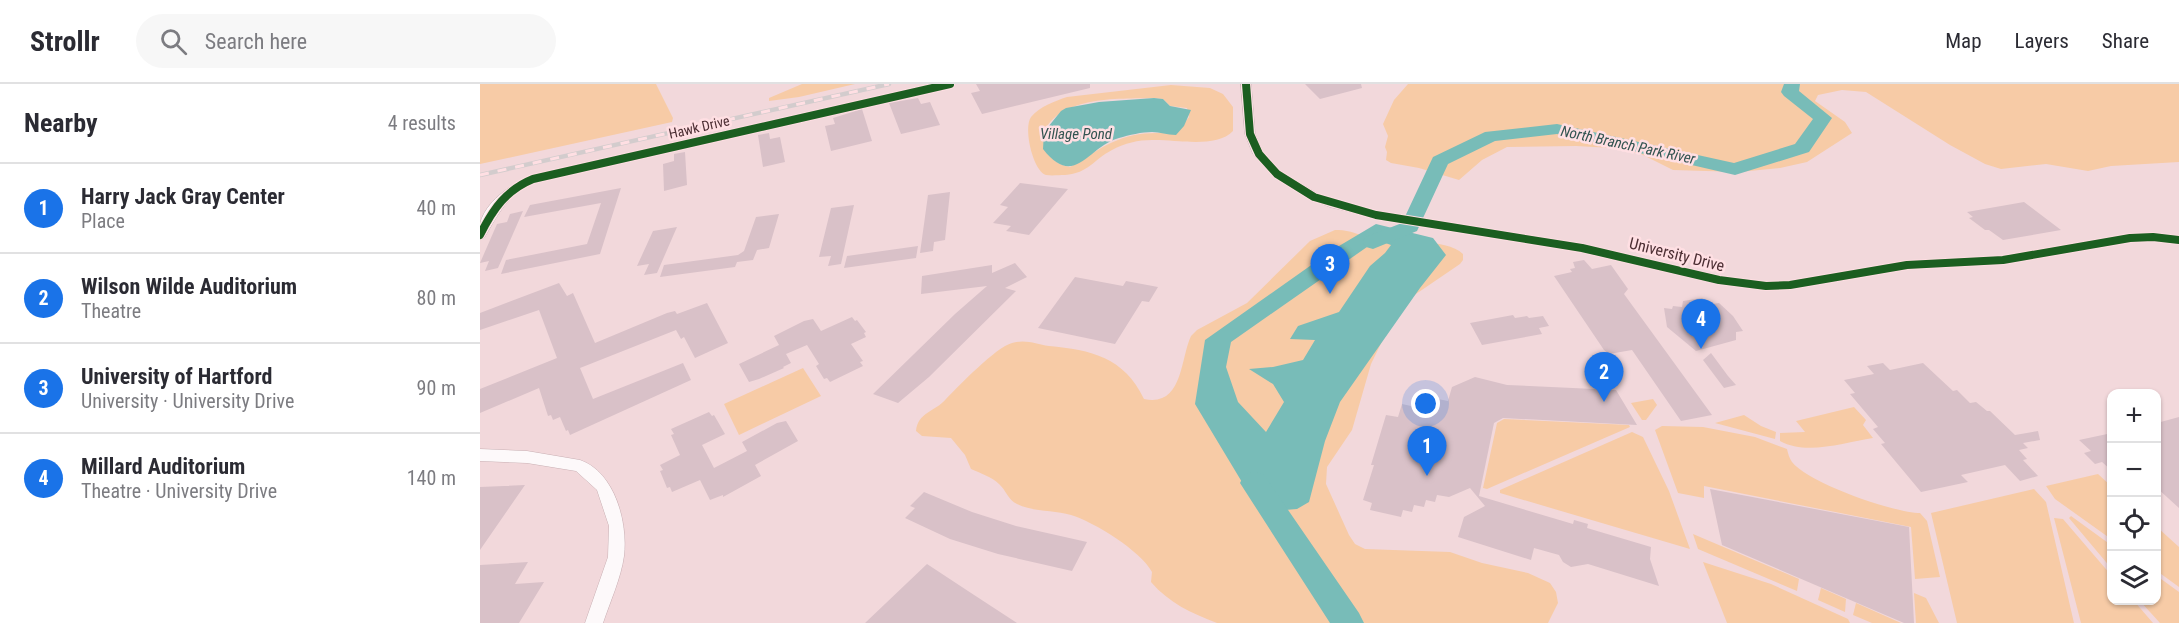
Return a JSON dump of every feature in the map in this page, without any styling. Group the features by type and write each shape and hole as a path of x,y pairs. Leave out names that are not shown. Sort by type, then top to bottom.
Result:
{"street":[{"name":"Hawk Drive","path":"480,235 491,210 500,198 513,188 533,178 950,84"},
{"name":"University Drive","path":"1246,84 1250,140 1272,170 1294,186 1321,200 1350,209 1395,218 1602,252 1737,284 1763,287 1790,285 1914,265 2003,260 2130,238 2153,237 2179,240"},
{"path":"480,455 527,457 580,466 604,487 617,526 616,557 594,623"}],"shaded area":[{"path":"480,84 656,84 673,118 672,122 480,164"},
{"path":"802,84 855,84 799,97 769,101 769,98"},
{"path":"1408,84 2179,84 2179,162 2111,166 2088,171 2046,164 2001,169 1985,164 1950,145 1866,92 1842,90 1818,95 1815,101 1845,122 1852,133 1807,162 1780,168 1739,172 1673,170 1641,154 1612,148 1507,147 1482,160 1459,180 1386,160 1385,147 1388,136 1383,124 1394,100"},
{"path":"1171,85 1210,88 1223,94 1233,107 1233,131 1226,137 1216,140 1132,142 1112,150 1080,172 1046,175 1041,172 1033,158 1028,130 1029,122 1038,110 1067,97","holes":["1163,99 1170,106 1187,108 1189,117 1176,134 1144,134 1120,139 1070,167 1055,161 1042,138 1049,124 1060,114 1073,107 1106,100"]},
{"path":"1335,230 1349,231 1381,240 1445,245 1463,254 1460,264 1413,296 1391,323 1371,364 1352,430 1327,467 1326,484 1349,535 1355,544 1365,549 1450,552 1482,563 1528,573 1550,583 1556,592 1558,603 1548,623 1217,623 1189,611 1165,596 1151,582 1152,572 1146,564 1116,538 1071,515 1017,504 996,482 971,469 965,455 951,438 922,436 916,431 923,416 942,403 988,359 1005,346 1017,342 1031,342 1092,353 1105,358 1127,374 1144,399 1157,400 1166,396 1178,380 1187,346 1191,336 1197,330 1247,303 1310,241"},
{"path":"803,368 821,396 739,435 724,404"},
{"path":"1653,399 1657,405 1646,420 1642,420 1631,403"},
{"path":"1854,407 1866,420 1863,425 1873,438 1814,448 1780,441 1780,433 1805,432 1796,421"},
{"path":"1744,415 1776,432 1775,439 1715,423"},
{"path":"1504,419 1629,425 1630,427 1487,489 1483,488 1497,423"},
{"path":"1662,426 1703,427 1755,437 1787,449 1791,460 1815,479 1872,502 1920,513 1927,521 1940,577 1915,579 1911,527 1704,486 1704,498 1678,493 1655,430"},
{"path":"1632,432 1643,437 1669,491 1690,549 1500,493 1500,490"},
{"path":"2098,474 2107,482 2107,536 2055,499 2046,486"},
{"path":"2034,489 2046,502 2074,623 1957,623 1931,513"},
{"path":"2071,516 2107,542 2107,563 2069,518"},
{"path":"2054,518 2063,519 2107,570 2107,605 2137,605 2153,623 2081,623"},
{"path":"2161,531 2179,547 2179,587 2161,574"},
{"path":"1693,534 1799,579 1797,591 1698,549"},
{"path":"1703,562 1771,584 1848,619 1850,623 1727,623"},
{"path":"2161,579 2179,592 2179,623 2160,623 2144,605 2161,605"},
{"path":"1821,588 1846,599 1845,612 1818,600"},
{"path":"1914,593 1926,598 1939,623 1916,623"},
{"path":"1856,603 1901,623 1872,623 1853,615"}],"water":[{"name":"Village Pond","path":"1163,99 1170,106 1191,110 1184,126 1176,135 1148,132 1119,138 1108,142 1073,166 1064,166 1054,161 1043,149 1044,132 1066,108 1099,102"},
{"path":"1376,224 1433,238 1446,255 1340,402 1325,441 1309,502 1297,509 1260,512 1195,404 1205,340 1334,249","holes":["1377,240 1391,245 1370,266 1339,312 1298,326 1290,339 1315,340 1303,360 1273,367 1249,369 1273,384 1284,402 1266,432 1238,402 1226,367 1231,342"]}],"building":[{"path":"976,84 1090,84 1090,88 982,114 971,93 980,91"},
{"path":"1305,84 1361,84 1362,88 1320,99"},
{"path":"918,98 921,104 930,102 940,125 901,134 889,103"},
{"path":"862,109 872,141 831,151 825,126 835,124 833,118"},
{"path":"769,133 770,139 780,137 785,162 763,167 758,135"},
{"path":"685,152 687,185 664,191 663,164 674,161 674,154"},
{"path":"1020,183 1068,189 1029,235 1006,231 1011,226 993,223 1008,207 1000,205"},
{"path":"621,188 600,254 501,274 506,260 587,244 601,203 524,217 530,205"},
{"path":"950,192 945,240 934,242 933,251 920,253 928,195"},
{"path":"2024,202 2061,230 2003,240 1969,218 1973,217 1967,212"},
{"path":"854,205 841,264 828,266 831,256 819,257 831,208"},
{"path":"523,211 498,268 485,271 489,261 480,263 497,224 507,222 510,214"},
{"path":"779,214 769,248 757,250 753,260 737,262 735,267 660,277 664,265 738,255 744,251 756,217"},
{"path":"677,227 657,273 644,275 649,264 637,266 653,231"},
{"path":"918,246 916,258 844,268 847,256"},
{"path":"1584,260 1592,269 1611,265 1628,289 1624,294 1712,415 1681,421 1632,350 1609,354 1604,350 1554,276 1572,272 1570,269 1575,268 1573,262"},
{"path":"1015,263 1027,277 1005,288 1016,291 929,377 898,403 873,394 987,286 921,294 922,276 992,265 992,273"},
{"path":"1075,277 1123,286 1126,281 1158,287 1149,302 1142,301 1115,344 1038,328"},
{"path":"559,283 567,296 573,293 595,343 667,313 675,311 677,314 707,303 728,343 695,358 684,337 681,339 676,330 580,368 593,399 683,363 691,380 570,435 560,417 553,420 551,415 548,416 539,388 480,413 480,389 557,358 539,310 480,330 480,313"},
{"path":"1702,298 1712,304 1719,303 1733,316 1743,331 1736,332 1736,340 1696,351 1667,327 1664,308 1682,307 1683,301"},
{"path":"1513,315 1515,318 1543,316 1549,326 1539,328 1542,334 1482,345 1470,323"},
{"path":"852,317 866,332 864,333 866,337 851,344 863,361 860,362 863,366 830,382 827,378 824,379 816,366 819,364 807,345 786,354 791,363 784,368 749,382 739,364 779,345 774,336 804,321 813,319 821,331"},
{"path":"1711,353 1736,385 1724,388 1703,360"},
{"path":"1883,363 1890,370 1923,363 1953,391 1957,390 1970,403 1976,402 1990,411 2015,435 2038,431 2040,440 2023,443 2028,448 2019,450 2027,459 2023,460 2038,476 2020,481 2005,465 1961,475 1968,482 1921,492 1881,444 1885,443 1873,429 1878,427 1850,394 1855,393 1844,380 1874,374 1867,366"},
{"path":"1475,377 1507,385 1616,390 1637,425 1503,418 1494,423 1479,496 1573,524 1574,520 1588,524 1587,528 1651,547 1650,559 1659,586 1588,564 1571,567 1563,562 1559,555 1534,548 1531,560 1458,537 1464,517 1485,506 1470,488 1449,497 1437,495 1435,502 1426,500 1424,507 1414,505 1412,512 1403,510 1401,517 1370,510 1372,503 1363,500 1386,415 1398,417 1402,404 1411,406 1413,400 1421,402 1423,396 1448,401 1452,387"},
{"path":"709,412 712,416 714,415 725,434 702,445 714,468 747,451 742,442 777,423 786,421 798,441 755,465 761,476 723,497 723,495 710,500 700,480 672,492 670,487 667,488 660,471 663,470 660,465 680,455 671,435 674,434 671,429"},
{"path":"2179,417 2179,508 2161,492 2161,422"},
{"path":"2107,434 2107,466 2102,462 2095,464 2084,453 2091,451 2079,440"},
{"path":"525,485 480,550 480,487"},
{"path":"1710,489 1909,527 1914,623 1904,623 1722,545"},
{"path":"924,492 972,512 1016,526 1087,542 1072,571 998,554 950,539 905,518 915,508 910,506"},
{"path":"528,562 515,584 544,582 519,623 480,623 480,565"},
{"path":"927,564 968,591 1017,623 865,623"}],"waterway":[{"name":"North Branch Park River","path":"1373,242 1410,227 1440,161 1491,136 1557,129 1735,169 1802,148 1823,118 1790,92 1792,84"},
{"name":"North Branch Park River","path":"1254,483 1348,623"}],"railway":[{"path":"480,175 889,84"}],"cycle path":[{"path":"480,235 500,201 514,188 533,179 950,84"},
{"path":"1246,84 1250,134 1259,154 1277,174 1314,197 1376,215 1582,248 1719,280 1766,286 1790,285 1907,265 2003,260 2130,238 2153,237 2179,240"}],"place":[{"name":"University of Hartford","path":"1330,294"},
{"name":"Millard Auditorium","path":"1701,349"},
{"name":"Wilson Wilde Auditorium","path":"1604,402"},
{"name":"Harry Jack Gray Center","path":"1427,476"}]}
